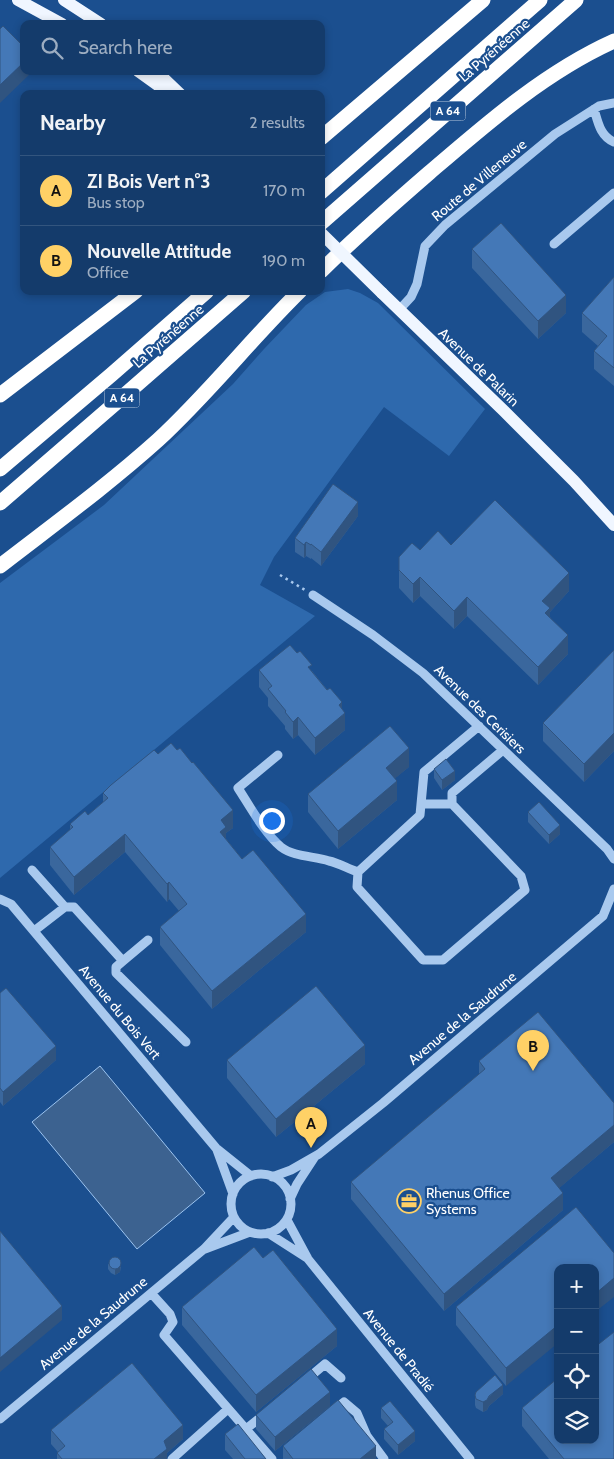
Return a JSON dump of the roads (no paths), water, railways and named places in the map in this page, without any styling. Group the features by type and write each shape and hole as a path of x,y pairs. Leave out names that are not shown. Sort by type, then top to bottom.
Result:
{"highway":[{"path":"325,135 484,0"},
{"name":"La Pyrénéenne","path":"325,188 540,0"},
{"name":"La Pyrénéenne","path":"325,220 576,0"},
{"path":"325,266 469,138 517,100 558,72 596,49 614,41"},
{"path":"0,396 131,295"},
{"name":"La Pyrénéenne","path":"0,469 202,295"},
{"name":"La Pyrénéenne","path":"0,502 239,295"},
{"path":"0,566 116,476 159,439 296,295"}],"main road":[{"path":"18,0 55,20"},
{"path":"64,0 95,20"},
{"path":"144,75 164,90"},
{"path":"160,75 176,90"},
{"name":"Avenue de Palarin","path":"325,237 504,411 574,481 614,525"}],"street":[{"name":"Route de Villeneuve","path":"399,310 411,297 417,284 425,246 445,225 554,134 599,106 614,103"},
{"path":"594,109 602,132 608,140 614,142"},
{"path":"554,244 614,194"},
{"name":"Avenue des Cerisiers","path":"313,595 373,635 423,673 607,849 614,859"},
{"path":"479,726 424,772 420,815 358,872 357,888 423,960 443,960 525,890 522,876 452,804 452,793 504,750"},
{"path":"278,756 238,788 256,816 282,848 304,856 329,860 358,872"},
{"path":"421,804 452,804"},
{"path":"32,870 65,907 74,908 123,960"},
{"name":"Avenue de la Saudrune","path":"272,1177 314,1158 383,1103 604,916 614,889"},
{"name":"Avenue du Bois Vert","path":"0,899 11,904 216,1148 251,1176"},
{"path":"34,931 65,907"},
{"path":"604,916 614,912"},
{"path":"148,940 123,960 116,967 116,972 186,1042"},
{"name":"Avenue du Bois Vert","path":"216,1148 233,1194"},
{"name":"Avenue de la Saudrune","path":"290,1199 297,1184 314,1158"},
{"path":"266,1175 272,1177 281,1182 287,1190 290,1199 290,1213 282,1226 268,1234 250,1232 238,1223 234,1217 231,1201 233,1194 244,1180 251,1176 266,1175"},
{"name":"Avenue de la Saudrune","path":"0,1418 204,1249 234,1217"},
{"name":"Avenue de Pradié","path":"287,1220 308,1258 467,1456"},
{"name":"Avenue de la Saudrune","path":"204,1249 250,1232"},
{"name":"Avenue de Pradié","path":"268,1234 308,1258"},
{"path":"151,1294 170,1314 173,1322 164,1334 246,1430 274,1459 283,1453"},
{"path":"296,1388 325,1364 341,1378"},
{"path":"329,1415 344,1402 357,1413 367,1436 384,1459"},
{"path":"246,1430 275,1406"},
{"path":"172,1459 228,1408"},
{"path":"457,1459 467,1456"}],"place":[{"name":"Nouvelle Attitude","path":"533,1071"},
{"name":"ZI Bois Vert n°3","path":"311,1148"},
{"name":"Rhenus Office Systems","path":"409,1201"}]}
